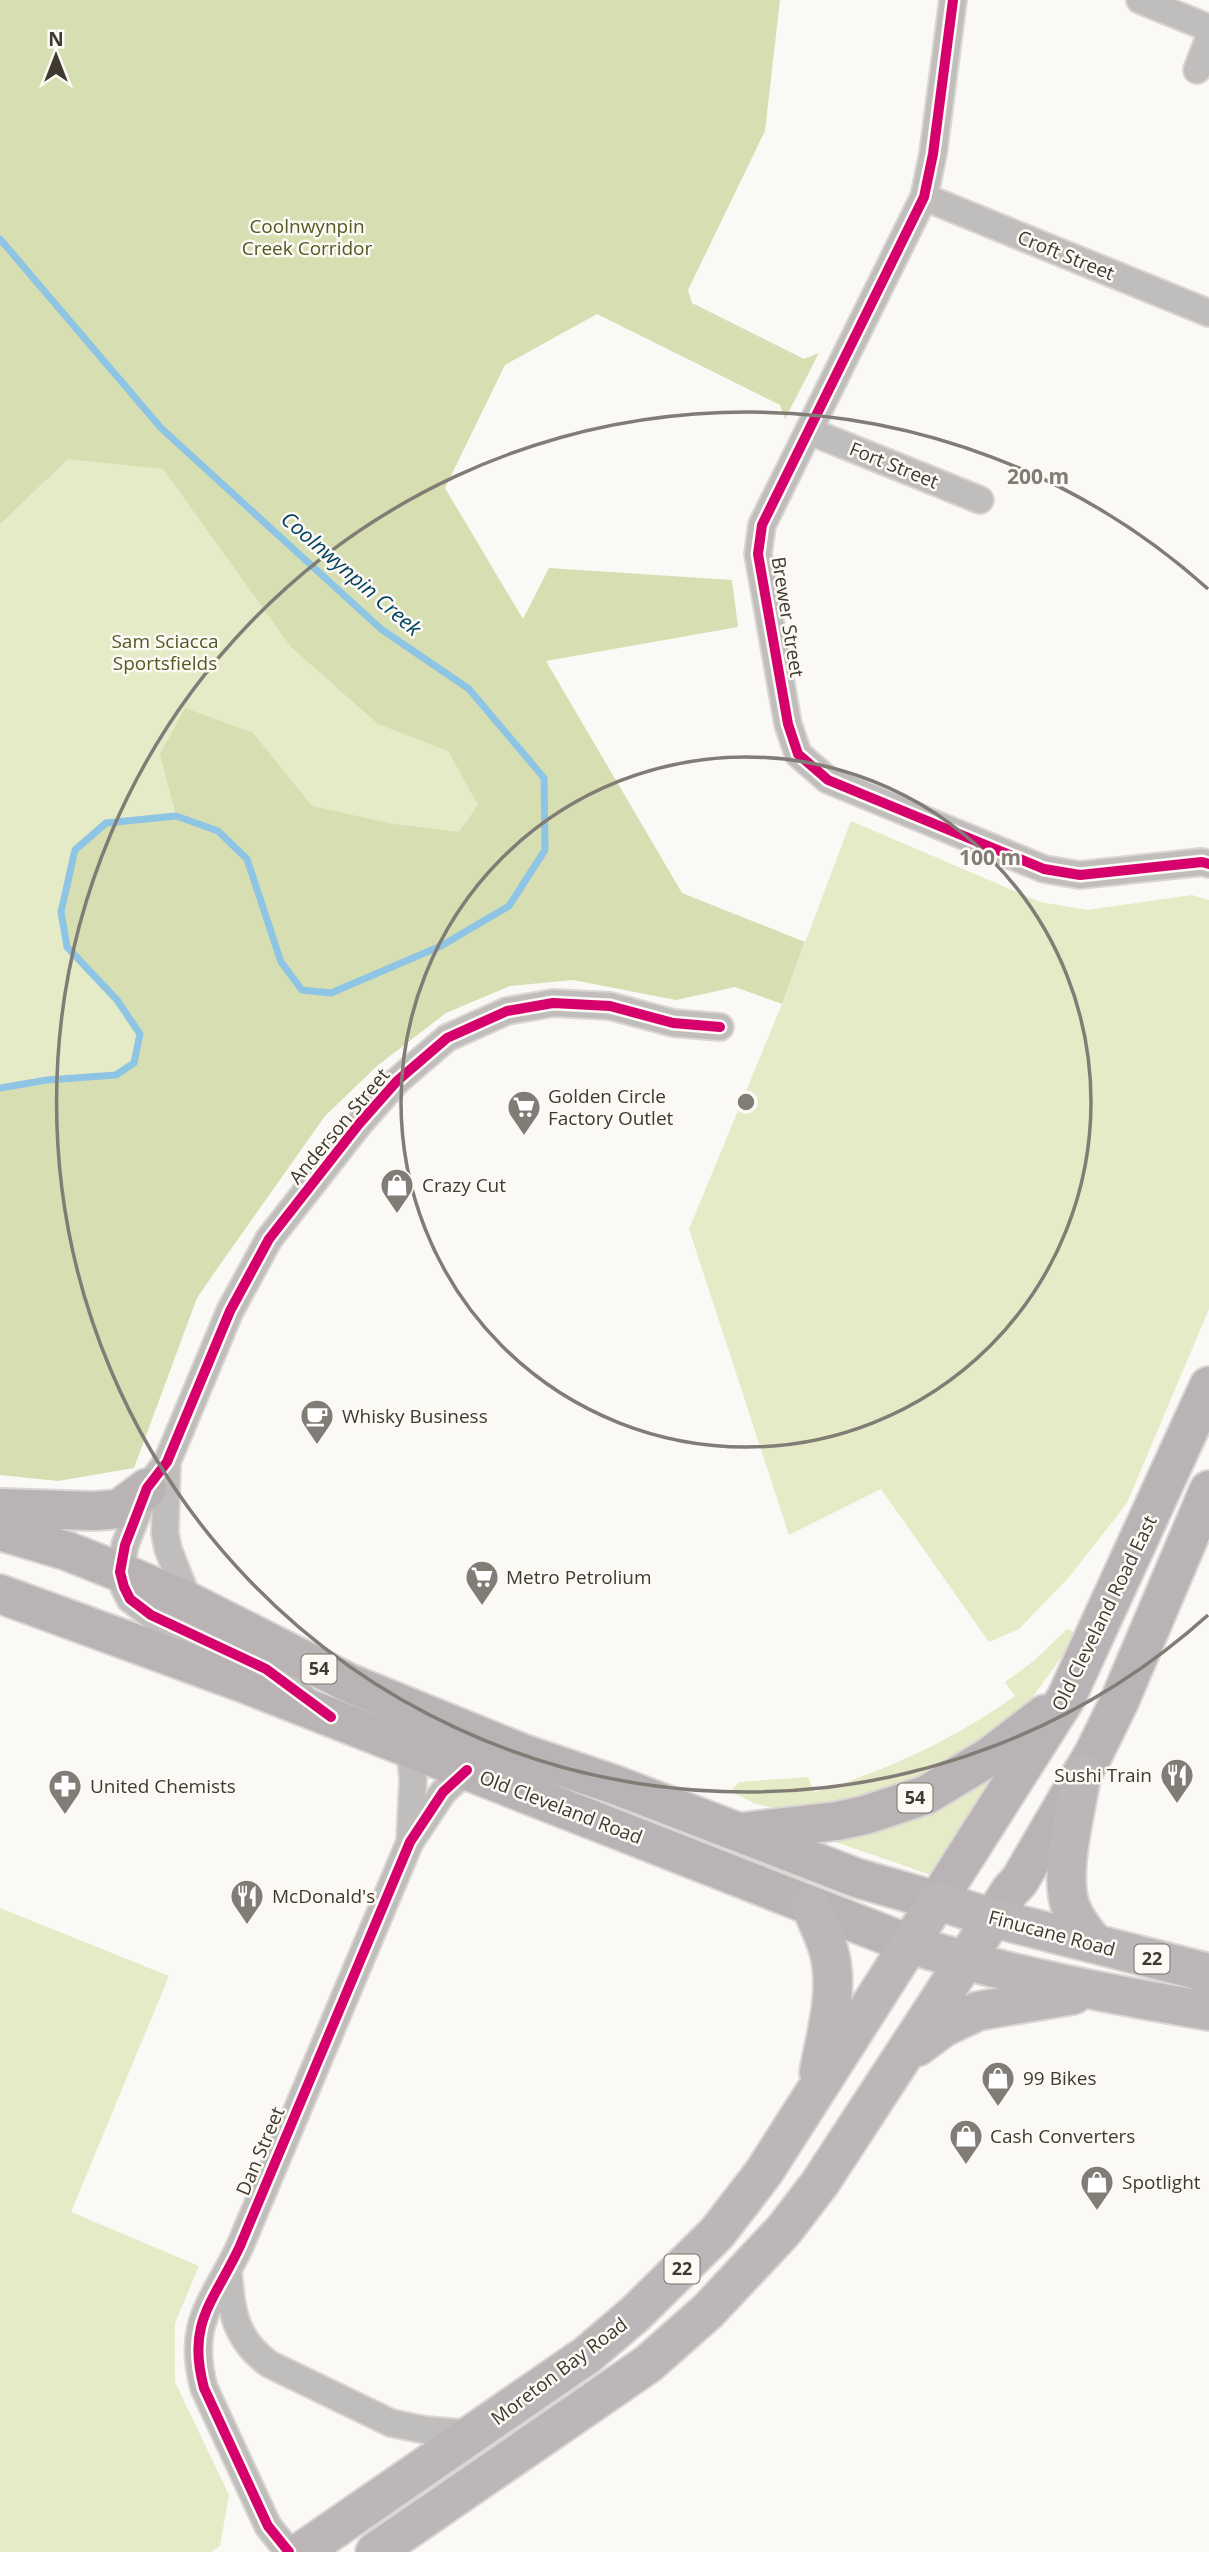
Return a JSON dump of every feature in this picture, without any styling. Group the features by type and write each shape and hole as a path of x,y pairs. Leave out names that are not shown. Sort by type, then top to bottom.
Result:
{"highway":[{"path":"1082,1773 1065,1881 1071,1909 1080,1926 1095,1944"},
{"name":"Finucane Road","path":"937,1901 993,1918 1209,1973"},
{"name":"Moreton Bay Road","path":"300,2552 587,2356 675,2276 717,2233 764,2172 937,1901"},
{"path":"811,1906 827,1945 832,1968 831,2000 817,2088"},
{"path":"964,1961 993,1918"},
{"name":"Old Cleveland Road","path":"909,1944 964,1961"},
{"name":"22","path":"375,2552 648,2364 681,2337 749,2269 784,2230 820,2183 964,1961 1096,1991 1209,2011"},
{"path":"905,2055 944,2027 978,2011 1096,1991"}],"main road":[{"name":"Old Cleveland Road East","path":"937,1901 1066,1698 1209,1386"},
{"path":"0,1508 95,1511 119,1509 157,1475"},
{"path":"993,1918 1020,1880 1082,1773 1119,1702 1209,1490"},
{"name":"Old Cleveland Road","path":"0,1531 67,1551 120,1572 189,1602 349,1683 524,1754 618,1786 857,1878 937,1901"},
{"name":"Old Cleveland Road","path":"0,1594 102,1629 331,1717 909,1944"},
{"name":"54","path":"737,1833 837,1821 926,1795 989,1757 1066,1698"}],"street":[{"name":"Brewer Street","path":"953,0 933,154 924,197 762,525 758,554 788,724 799,754 828,780 1044,869 1080,875 1202,862 1209,864"},
{"path":"1140,0 1209,28"},
{"path":"1197,70 1209,38"},
{"name":"Croft Street","path":"924,197 1209,313"},
{"name":"Fort Street","path":"809,431 980,500"},
{"name":"Anderson Street","path":"120,1572 125,1545 225,1323 269,1238 359,1124 390,1090 447,1038 507,1011 553,1003 610,1006 673,1023 720,1027"},
{"path":"157,1475 165,1534 189,1602"},
{"path":"120,1572 124,1587 138,1607 266,1669 331,1717"},
{"name":"Dan Street","path":"410,1748 413,1780 410,1842"},
{"name":"Dan Street","path":"289,2552 268,2526 204,2388 199,2371 198,2336 201,2321 206,2306 228,2271 410,1842 443,1792 467,1770"},
{"name":"Dan Street","path":"228,2271 232,2309 237,2326 254,2353 269,2364 391,2423 425,2430 473,2434"}],"green space":[{"name":"Coolnwynpin Creek Corridor","path":"0,0 780,0 765,131 688,290 692,303 804,359 819,353 785,419 780,405 597,314 505,365 445,488 523,619 549,568 732,580 738,627 546,661 682,893 805,942 782,1004 735,987 676,1000 573,980 510,986 446,1013 377,1066 325,1116 197,1298 134,1468 58,1481 0,1475 0,1088 47,1080 116,1075 134,1063 140,1034 117,1000 67,947 61,912 75,850 106,823 176,815 160,754 185,708 253,733 312,806 393,824 459,832 478,805 448,751 378,724 291,647 163,469 68,459 0,524"},
{"name":"Sam Sciacca Sportsfields","path":"0,239 545,850 67,947 117,1000 140,1034 134,1063 116,1075 47,1080 0,1088"},
{"path":"851,821 1040,902 1087,910 1192,895 1209,900 1209,1309 1127,1503 1070,1576 1019,1629 989,1642 881,1489 789,1535 689,1229 782,1004"},
{"path":"1067,1629 1078,1634 1027,1705 928,1783 802,1814 756,1804 735,1794 732,1789 739,1782 808,1777 814,1792 867,1775 919,1753 1015,1696 1005,1682 1035,1660"},
{"path":"1020,1746 934,1876 830,1840"},
{"path":"0,1908 169,1976 71,2212 199,2266 175,2323 175,2382 229,2495 220,2546 211,2552 0,2552"}],"waterway":[{"name":"Coolnwynpin Creek","path":"0,239 161,428 381,629 469,689 544,778 545,850 509,906 441,946 331,993 302,990 281,962 247,859 218,831 176,816 106,823 75,850 61,912 67,947 117,1000 140,1034 134,1063 116,1075 47,1080 0,1088"}],"cycle path":[{"path":"953,0 933,154 924,197 762,525 758,554 788,724 798,754 828,780 1044,869 1080,875 1202,862 1209,864"},
{"path":"331,1717 266,1669 151,1615 130,1599 120,1572 125,1545 147,1488 167,1462 230,1311 269,1239 359,1124 397,1081 447,1038 507,1011 553,1003 610,1006 673,1023 720,1027"},
{"path":"289,2552 268,2526 204,2388 198,2346 201,2329 212,2298 240,2246 410,1842 443,1792 467,1770"}],"place":[{"name":"Golden Circle Factory Outlet","path":"524,1137"},
{"name":"Crazy Cut","path":"397,1215"},
{"name":"Whisky Business","path":"317,1446"},
{"name":"Metro Petrolium","path":"482,1607"},
{"name":"Sushi Train","path":"1177,1805"},
{"name":"United Chemists","path":"65,1816"},
{"name":"McDonald's","path":"247,1926"},
{"name":"99 Bikes","path":"998,2108"},
{"name":"Cash Converters","path":"966,2166"},
{"name":"Spotlight","path":"1097,2212"}]}
